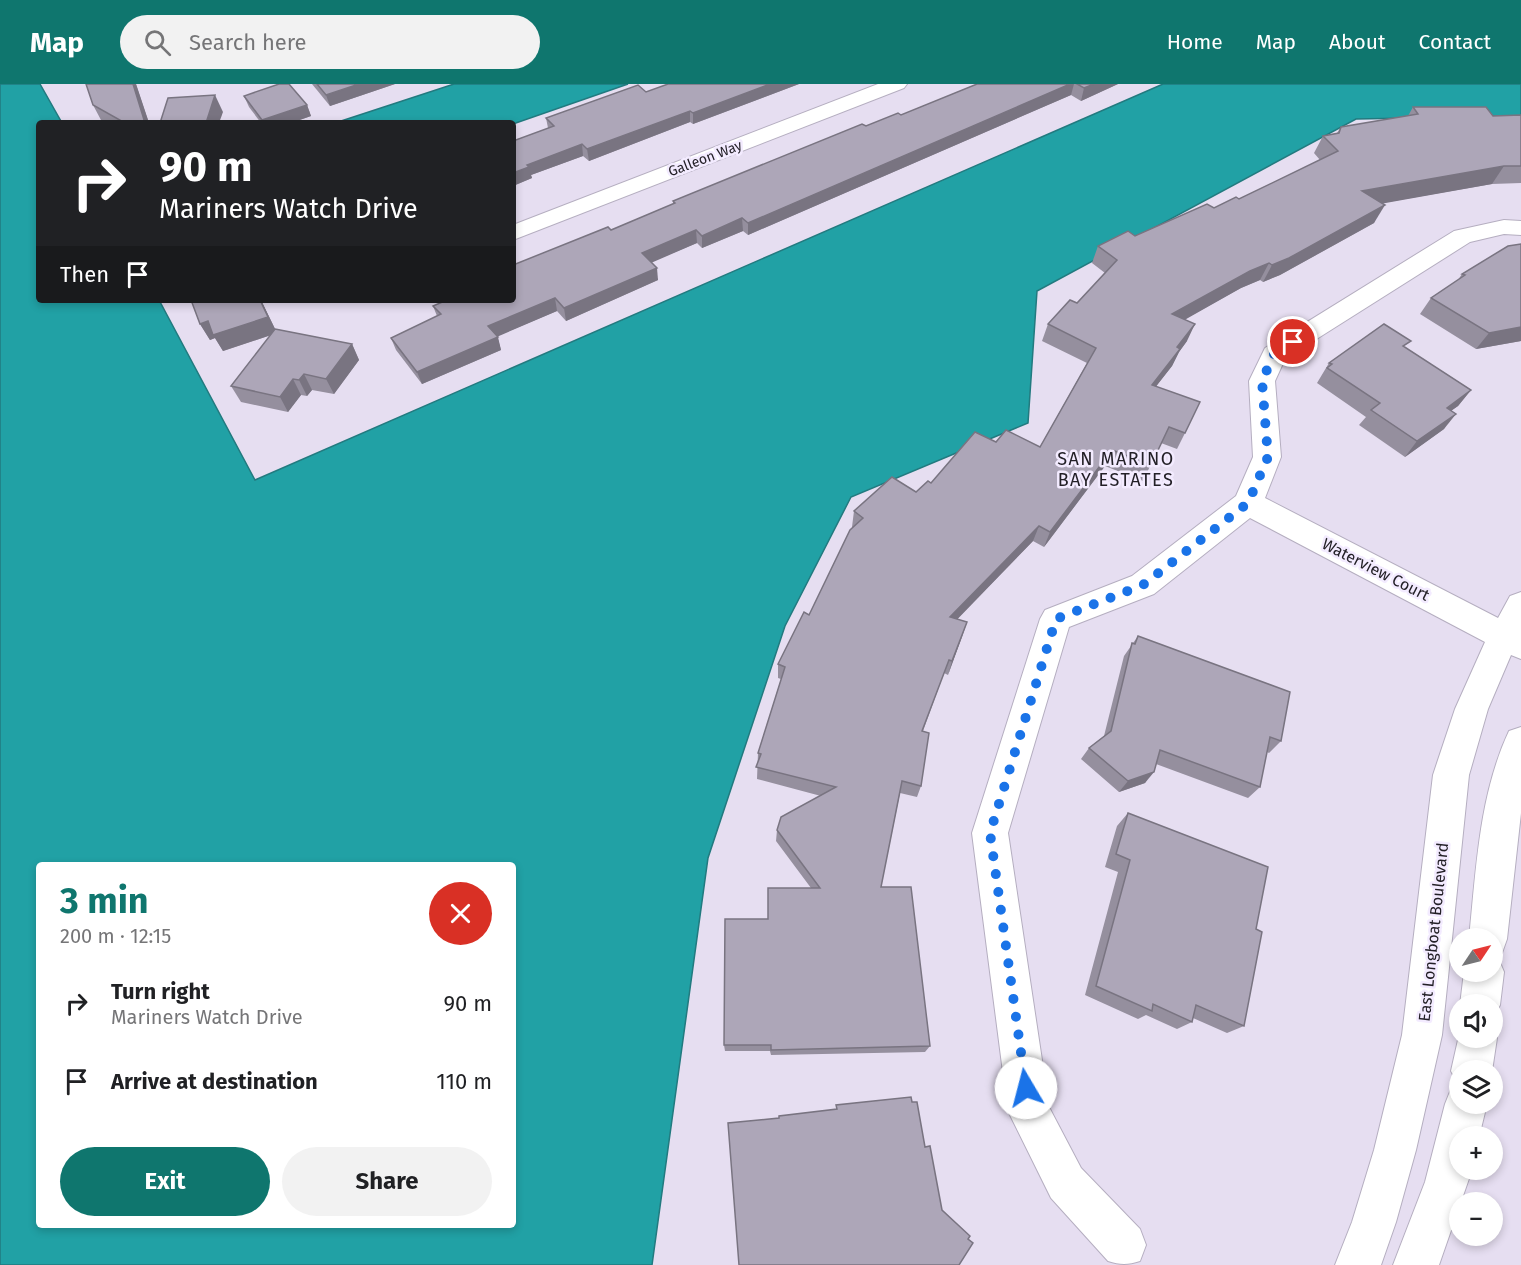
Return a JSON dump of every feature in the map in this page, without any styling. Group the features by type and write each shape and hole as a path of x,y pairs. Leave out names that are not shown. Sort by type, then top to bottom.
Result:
{"street":[{"name":"Galleon Way","path":"516,232 897,84"},
{"path":"1124,1245 1066,1183 1029,1111 990,833 1056,619 1143,585 1248,503 1268,457 1262,381 1274,354 1462,236 1504,227 1521,228"},
{"name":"Waterview Court","path":"1248,503 1515,628"},
{"name":"East Longboat Boulevard","path":"1358,1265 1374,1222 1395,1150 1422,1035 1451,775 1464,727 1515,628"},
{"path":"1489,928 1505,804 1521,742"},
{"path":"1416,1265 1447,1182 1464,1114"}],"water":[{"path":"0,84 40,84 60,120 36,120 36,303 161,303 255,480 1163,84 1521,84 1521,116 1356,119 1037,291 1028,423 851,497 785,626 708,858 652,1265 0,1265"},
{"path":"454,84 628,84 516,123 516,120 344,120"}],"building":[{"path":"86,84 133,84 144,120 120,120 93,105"},
{"path":"279,84 289,84 307,105 262,120 244,96"},
{"path":"317,84 359,84 326,95"},
{"path":"668,84 770,84 587,149 582,144 527,165 529,167 516,172 516,140 554,126 546,118 638,85 646,92"},
{"path":"977,84 1070,84 748,223 742,218 702,236 696,230 642,253 657,268 564,308 555,298 488,326 498,337 417,372 391,338 441,314 433,306 440,303 516,303 516,264 608,227 611,230 675,203 673,201 862,124 866,126 898,113 901,115"},
{"path":"1077,84 1094,84 1084,88"},
{"path":"215,95 207,120 161,120 168,98"},
{"path":"1413,107 1486,107 1493,116 1521,115 1521,166 1504,166 1362,191 1385,205 1289,258 1250,271 1172,314 1195,324 1177,347 1180,349 1152,385 1200,402 1185,433 1169,427 1151,465 1112,450 1050,532 1039,526 950,617 967,622 952,661 949,660 922,731 929,733 921,786 902,781 881,887 911,887 930,1046 771,1050 771,1045 724,1045 725,919 768,919 768,888 820,888 777,830 781,817 836,787 756,767 761,754 758,753 785,667 778,664 804,612 809,615 850,530 863,518 854,511 892,477 916,492 928,481 931,483 975,432 996,442 1006,430 1040,447 1096,348 1048,324 1070,300 1077,303 1117,260 1098,246 1128,231 1135,236 1207,204 1214,208 1236,197 1239,199 1338,151 1323,136 1339,133 1341,127 1418,114"},
{"path":"1521,244 1521,327 1489,333 1431,298 1465,275 1462,274 1508,246"},
{"path":"192,303 261,303 268,317 213,335 208,321 200,324"},
{"path":"1384,324 1411,341 1403,346 1471,390 1447,408 1456,414 1417,441 1371,410 1380,403 1327,368 1332,364 1329,363"},
{"path":"275,329 352,344 326,379 304,374 299,380 293,379 280,397 231,386"},
{"path":"1138,636 1290,692 1281,741 1270,737 1260,787 1160,750 1154,772 1128,781 1089,748 1111,731 1132,643 1135,644"},
{"path":"1128,813 1268,867 1256,929 1262,932 1244,1026 1196,1005 1192,1022 1153,1004 1152,1011 1096,986 1130,860 1116,854"},
{"path":"911,1097 912,1102 917,1102 925,1147 930,1146 942,1210 970,1236 968,1239 973,1243 959,1265 739,1265 728,1123 837,1109 836,1105"}],"district":[{"name":"SAN MARINO BAY ESTATES","path":"1116,469"}],"route":[{"path":"1026,1088 990,833 1056,619 1143,585 1248,503 1268,457 1262,381 1274,354 1293,342"}]}
